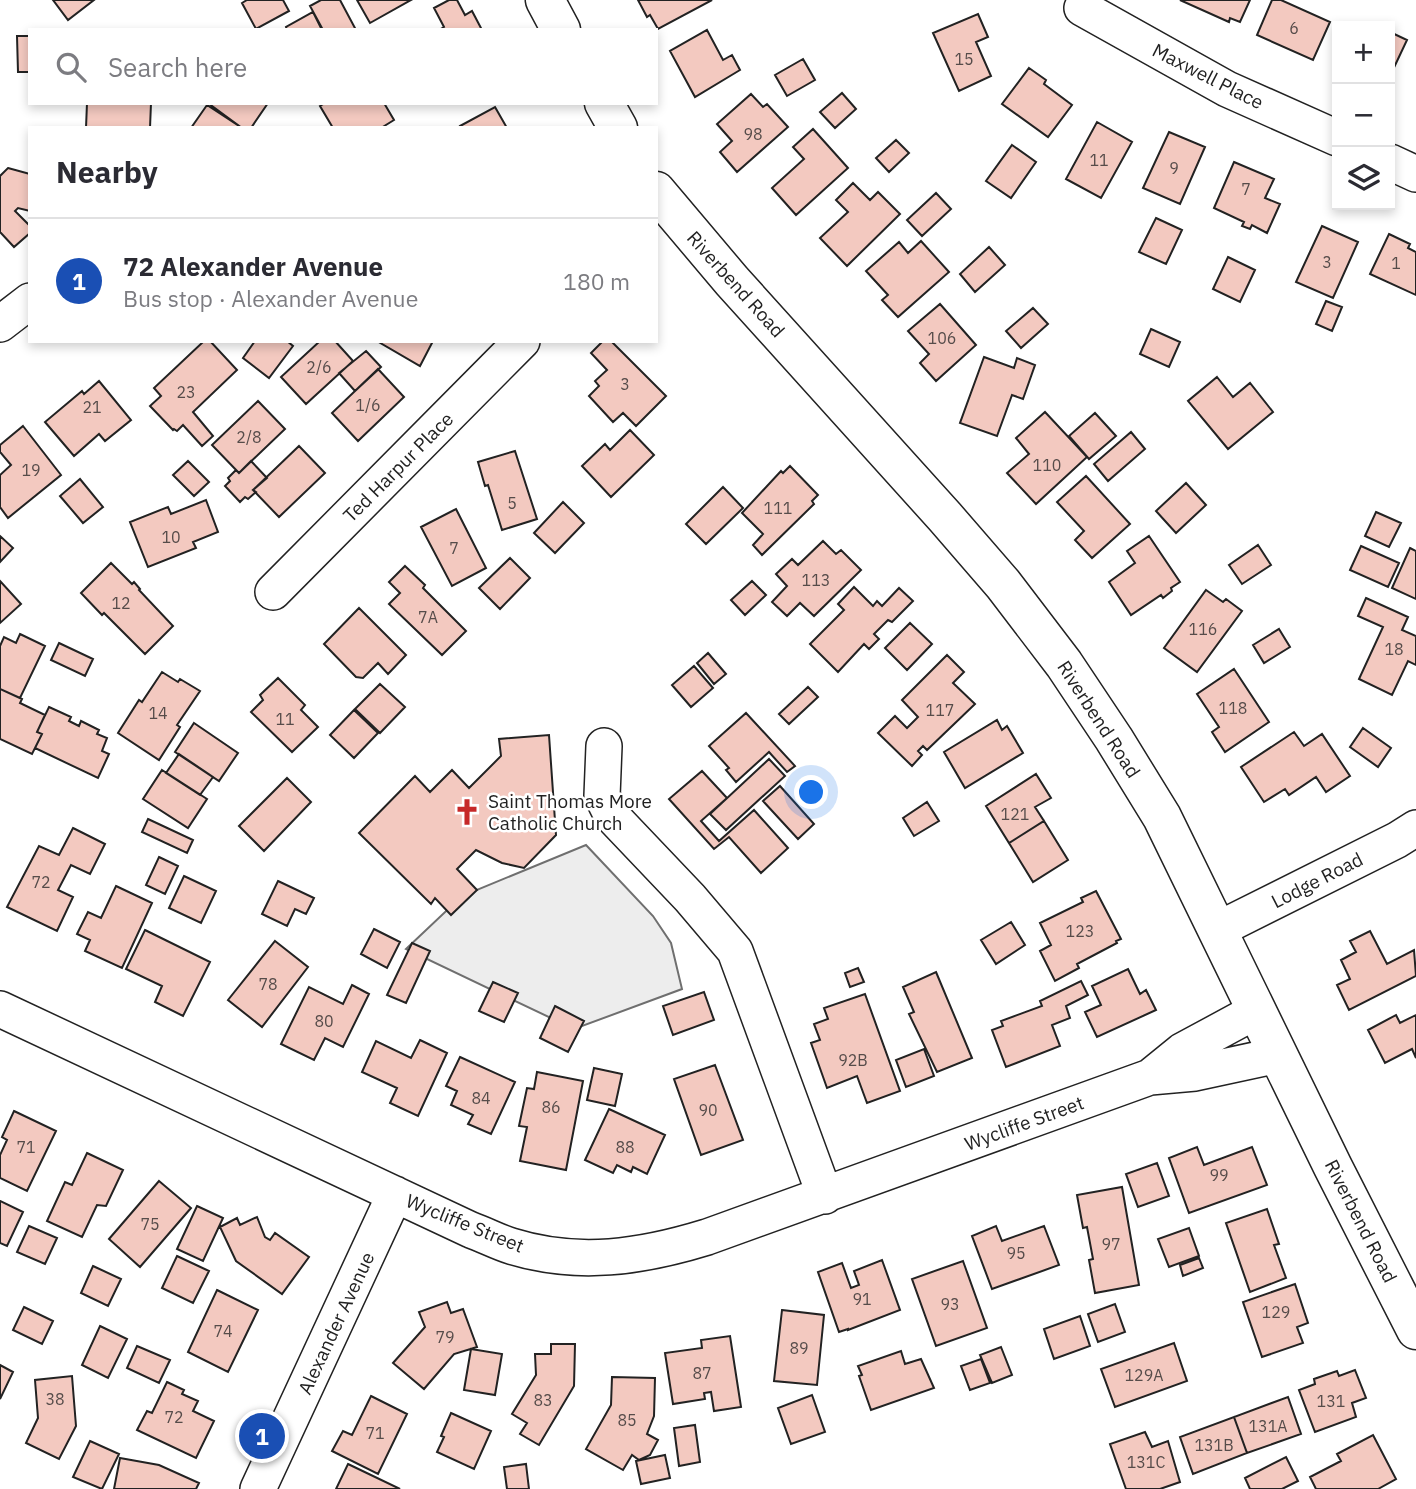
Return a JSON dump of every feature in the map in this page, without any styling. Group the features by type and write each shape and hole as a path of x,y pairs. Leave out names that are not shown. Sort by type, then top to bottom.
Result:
{"main road":[{"path":"545,0 560,28"},
{"path":"605,105 617,126"},
{"name":"Riverbend Road","path":"658,199 945,516 1003,584 1049,644 1114,740 1162,817 1416,1330"}],"street":[{"name":"Maxwell Place","path":"1082,8 1227,89 1332,136"},
{"path":"1395,164 1416,174"},
{"path":"0,324 28,303"},
{"name":"Ted Harpur Place","path":"272,592 520,343"},
{"path":"604,746 602,796 612,816 690,898 735,951 825,1196"},
{"name":"Lodge Road","path":"1217,930 1416,828"},
{"name":"Wycliffe Street","path":"0,1009 512,1246 562,1257 595,1258 659,1252 825,1196 1150,1077 1195,1073 1278,1055"},
{"name":"Wycliffe Street","path":"1150,1077 1182,1051 1256,1011"},
{"name":"Alexander Avenue","path":"258,1489 395,1194"}],"shaded area":[{"path":"586,845 653,916 671,943 682,989 574,1029 406,949 462,896"}],"building":[{"path":"53,0 94,0 68,20"},
{"path":"247,0 283,0 289,11 255,28 242,3"},
{"path":"321,0 340,0 355,28 322,28 310,6"},
{"path":"357,0 411,0 370,23"},
{"path":"449,0 457,0 465,15 472,11 481,28 442,28 434,8"},
{"path":"638,0 712,0 658,29 650,15 647,17"},
{"path":"1180,0 1250,0 1240,22 1230,18 1229,22"},
{"path":"1272,0 1281,0 1330,22 1313,60 1257,35"},
{"path":"313,12 321,28 286,28"},
{"path":"978,14 988,37 976,42 991,76 959,91 933,33"},
{"path":"707,30 723,60 732,55 740,70 695,97 670,51"},
{"path":"1395,34 1407,40 1395,65"},
{"path":"17,36 28,36 28,72 18,72"},
{"path":"803,59 815,80 787,96 775,75"},
{"path":"1029,68 1046,80 1044,84 1072,105 1048,137 1002,104"},
{"path":"842,93 856,109 835,128 820,112"},
{"path":"751,94 763,107 767,104 788,127 737,172 720,152 732,141 717,124"},
{"path":"87,105 151,105 150,126 86,126"},
{"path":"207,105 239,126 192,126"},
{"path":"211,105 267,105 252,126 239,126"},
{"path":"385,105 394,120 384,126 332,126 320,106"},
{"path":"495,107 506,126 460,126"},
{"path":"1097,122 1132,142 1101,198 1066,179"},
{"path":"813,129 848,168 796,215 772,188 804,159 793,147"},
{"path":"1169,132 1205,147 1180,204 1143,188"},
{"path":"896,140 909,153 889,172 876,158"},
{"path":"1012,145 1036,162 1011,198 986,181"},
{"path":"1234,162 1274,179 1265,198 1280,204 1267,233 1252,225 1250,229 1242,226 1244,222 1214,208"},
{"path":"8,168 28,173 28,210 18,208 15,211 28,224 28,235 14,247 0,232 0,176"},
{"path":"853,183 870,200 878,192 900,214 847,266 820,238 848,212 836,200"},
{"path":"936,193 951,209 922,236 907,220"},
{"path":"1156,218 1182,230 1166,264 1139,252"},
{"path":"1322,226 1358,242 1333,298 1296,282"},
{"path":"1389,234 1410,244 1408,248 1416,252 1416,295 1370,274"},
{"path":"921,241 949,272 898,317 882,300 888,295 866,271 899,242 908,253"},
{"path":"989,247 1005,265 975,292 960,274"},
{"path":"1228,257 1255,270 1240,302 1213,289"},
{"path":"1326,301 1342,307 1332,331 1316,324"},
{"path":"940,304 976,345 936,381 920,363 929,354 908,331"},
{"path":"1033,308 1048,324 1021,348 1006,331"},
{"path":"1151,329 1180,342 1169,367 1140,354"},
{"path":"202,343 212,343 237,370 193,412 213,436 202,446 183,425 177,431 173,430 150,406 161,396 154,388"},
{"path":"254,343 289,343 293,346 269,378 243,358"},
{"path":"318,343 337,343 353,361 306,404 281,377"},
{"path":"380,343 432,343 420,366"},
{"path":"601,343 613,343 666,396 636,426 623,413 613,422 589,396 599,386 595,381 607,370 591,353"},
{"path":"366,351 381,367 355,391 339,373"},
{"path":"984,357 1014,368 1017,358 1035,365 1023,399 1012,395 997,436 960,423"},
{"path":"378,369 404,397 358,441 332,413"},
{"path":"1217,377 1233,397 1250,383 1273,412 1228,449 1188,401"},
{"path":"99,381 131,420 105,441 99,434 74,456 45,422 82,391 84,394"},
{"path":"258,401 285,429 239,473 212,445"},
{"path":"1045,412 1087,457 1036,504 1007,473 1029,454 1016,438"},
{"path":"1095,413 1116,436 1089,459 1069,436"},
{"path":"23,426 61,475 8,518 0,507 0,475 11,465 0,452 0,445"},
{"path":"630,430 654,455 611,497 582,466 605,444 610,450"},
{"path":"1131,432 1145,449 1108,481 1094,464"},
{"path":"299,446 325,473 279,517 253,490"},
{"path":"515,451 537,519 502,530 478,462"},
{"path":"188,461 209,482 194,496 173,475"},
{"path":"251,461 267,478 253,490 256,492 240,502 225,486 236,470 239,473"},
{"path":"790,466 818,495 812,501 814,504 762,555 753,545 763,534 742,513 781,471 783,473"},
{"path":"1086,476 1130,524 1092,558 1075,540 1084,531 1057,502"},
{"path":"80,479 103,507 83,523 60,496"},
{"path":"1186,483 1206,505 1176,533 1156,511"},
{"path":"723,487 743,508 706,544 686,524"},
{"path":"206,500 218,532 193,542 196,548 148,567 130,522 168,507 171,514"},
{"path":"563,502 584,523 555,553 534,533"},
{"path":"456,509 486,568 452,586 421,527"},
{"path":"1376,512 1401,523 1389,547 1365,536"},
{"path":"0,536 13,548 0,562"},
{"path":"1149,536 1180,582 1163,598 1161,595 1131,615 1109,582 1135,563 1127,551"},
{"path":"823,541 836,554 841,550 861,570 814,616 800,603 787,616 772,602 787,586 776,574 792,559 798,565"},
{"path":"1258,545 1271,565 1242,584 1229,565"},
{"path":"1361,546 1399,563 1388,587 1350,570"},
{"path":"1410,548 1416,551 1416,599 1392,588"},
{"path":"510,558 530,578 500,609 479,588"},
{"path":"111,563 132,584 134,582 173,626 145,654 81,593"},
{"path":"405,566 466,631 442,655 389,604 400,593 389,582"},
{"path":"0,581 21,604 0,623"},
{"path":"752,581 766,595 745,615 731,600"},
{"path":"854,587 873,606 877,601 882,606 899,588 913,601 892,622 888,620 874,634 879,639 869,649 864,644 838,672 810,644 844,610 838,604"},
{"path":"1206,590 1223,602 1226,599 1242,611 1197,672 1164,648"},
{"path":"1366,598 1408,617 1402,630 1416,636 1416,665 1408,661 1392,695 1359,679 1383,627 1358,616"},
{"path":"359,608 406,655 388,674 378,663 363,678 356,677 324,644"},
{"path":"910,623 932,644 907,670 885,648"},
{"path":"1279,629 1290,647 1264,663 1253,645"},
{"path":"20,634 45,646 20,698 0,689 0,646 4,637 16,643"},
{"path":"59,643 93,659 85,676 51,660"},
{"path":"708,653 726,674 714,684 697,663"},
{"path":"947,655 964,672 953,683 975,704 927,750 923,746 918,751 922,755 912,766 878,733 895,716 907,728 918,717 902,700"},
{"path":"694,666 713,688 691,707 672,685"},
{"path":"1234,669 1269,722 1225,752 1212,732 1219,727 1197,694"},
{"path":"162,672 200,691 177,725 180,727 159,760 118,733 139,700 142,702"},
{"path":"278,678 305,705 301,710 318,727 292,752 251,712 263,700 260,695"},
{"path":"380,684 405,707 380,733 355,709"},
{"path":"808,687 818,697 789,724 779,714"},
{"path":"0,689 22,699 20,703 45,715 37,732 42,734 32,754 0,739"},
{"path":"49,707 71,717 69,721 79,726 81,721 99,730 97,734 107,738 102,751 109,754 98,778 35,748 42,734 37,732"},
{"path":"354,710 378,733 354,758 330,735"},
{"path":"746,713 795,766 787,772 769,752 736,782 726,770 729,768 709,746"},
{"path":"997,720 1002,730 1007,726 1023,753 965,788 944,752"},
{"path":"194,723 238,753 219,781 175,752"},
{"path":"1363,728 1391,748 1378,767 1350,747"},
{"path":"1294,732 1304,746 1322,734 1350,776 1326,792 1316,777 1289,795 1285,789 1264,802 1241,767"},
{"name":"Saint Thomas More Catholic Church","path":"549,735 556,835 524,868 502,863 476,850 457,869 477,890 451,915 435,898 431,904 359,833 415,776 430,792 452,770 469,788 501,756 499,739"},
{"path":"179,754 213,777 200,795 166,773"},
{"path":"769,759 785,776 726,830 710,814"},
{"path":"162,770 207,799 188,828 143,799"},
{"path":"702,771 727,798 701,821 719,841 754,810 788,848 761,873 729,837 714,849 669,799"},
{"path":"1036,774 1051,798 1035,807 1044,821 1009,843 986,806"},
{"path":"287,778 311,802 264,851 239,826"},
{"path":"780,786 814,824 798,839 763,801"},
{"path":"927,802 939,821 914,836 903,818"},
{"path":"148,819 193,840 187,853 142,832"},
{"path":"1044,821 1068,860 1033,882 1009,843"},
{"path":"73,828 105,844 90,874 71,865 58,890 73,897 57,931 7,907 39,846 59,855"},
{"path":"159,857 178,866 165,894 146,885"},
{"path":"184,876 216,891 201,923 169,908"},
{"path":"278,881 314,898 306,914 295,909 287,926 262,914"},
{"path":"116,886 152,903 122,968 85,951 90,940 77,934 88,912 101,918"},
{"path":"1096,891 1121,939 1077,964 1079,968 1055,981 1040,951 1051,945 1040,923 1083,902 1081,898"},
{"path":"1011,922 1025,945 996,964 981,940"},
{"path":"374,929 400,942 387,968 361,954"},
{"path":"145,930 210,962 183,1016 155,1002 162,986 126,969"},
{"path":"1370,931 1387,964 1414,950 1416,976 1349,1010 1337,985 1350,979 1341,960 1356,952 1350,941"},
{"path":"275,941 308,967 262,1027 228,1000"},
{"path":"412,943 430,951 406,1003 387,995"},
{"path":"858,968 864,982 850,987 845,973"},
{"path":"1128,969 1140,994 1146,990 1156,1010 1097,1037 1085,1012 1101,1005 1092,986"},
{"path":"936,972 972,1058 937,1072 909,1014 914,1012 903,987"},
{"path":"1081,981 1088,995 1066,1006 1070,1018 1052,1025 1060,1046 1006,1067 992,1030 1003,1026 1001,1021 1042,1006 1040,1001"},
{"path":"493,982 518,993 504,1022 479,1011"},
{"path":"352,985 369,994 343,1047 325,1038 314,1060 281,1044 309,987 343,1004"},
{"path":"704,992 714,1020 673,1035 663,1006"},
{"path":"865,994 900,1091 867,1103 857,1076 827,1088 811,1043 820,1040 814,1024 828,1019 824,1008"},
{"path":"555,1006 584,1021 568,1052 540,1038"},
{"path":"1396,1015 1400,1023 1416,1015 1416,1058 1412,1049 1385,1063 1368,1030"},
{"path":"420,1040 447,1053 418,1116 390,1103 397,1088 362,1072 376,1041 411,1058"},
{"path":"924,1049 934,1076 906,1087 896,1060"},
{"path":"460,1057 515,1082 491,1134 468,1124 473,1115 451,1105 457,1091 446,1086"},
{"path":"715,1065 743,1140 701,1155 674,1079"},
{"path":"594,1068 622,1074 615,1106 587,1100"},
{"path":"537,1072 583,1081 566,1170 520,1161 527,1127 519,1126 527,1088 534,1089"},
{"path":"609,1109 665,1135 647,1174 633,1167 631,1172 617,1165 613,1173 585,1160"},
{"path":"14,1111 56,1131 27,1191 0,1178 0,1155 7,1140 2,1137"},
{"path":"1197,1147 1204,1165 1252,1147 1267,1185 1189,1213 1169,1158"},
{"path":"87,1153 123,1170 106,1206 97,1205 82,1237 47,1221 65,1182 72,1185"},
{"path":"1157,1163 1169,1196 1138,1207 1126,1174"},
{"path":"159,1181 191,1208 140,1267 109,1239"},
{"path":"1122,1187 1139,1285 1095,1293 1089,1260 1093,1259 1087,1227 1083,1228 1077,1195"},
{"path":"0,1201 23,1212 7,1246 0,1243"},
{"path":"197,1206 223,1218 203,1261 177,1249"},
{"path":"1267,1209 1279,1244 1274,1245 1286,1278 1250,1292 1226,1223"},
{"path":"257,1217 265,1237 270,1240 275,1233 309,1257 282,1294 236,1261 220,1227 237,1218 240,1225"},
{"path":"29,1226 57,1238 45,1264 17,1252"},
{"path":"996,1226 1002,1241 1044,1226 1059,1265 992,1289 972,1236"},
{"path":"1189,1228 1199,1256 1169,1267 1158,1239"},
{"path":"177,1256 209,1271 193,1303 162,1288"},
{"path":"1199,1258 1203,1268 1183,1276 1180,1265"},
{"path":"882,1260 900,1310 839,1332 818,1272 842,1263 851,1288 859,1285 854,1271"},
{"path":"963,1261 987,1328 936,1346 912,1279"},
{"path":"93,1266 121,1279 108,1306 81,1293"},
{"path":"1295,1284 1308,1323 1297,1327 1303,1343 1262,1357 1243,1302"},
{"path":"217,1290 258,1310 228,1372 188,1352"},
{"path":"447,1302 451,1313 463,1309 477,1347 454,1354 424,1389 393,1363 425,1327 419,1312"},
{"path":"1115,1304 1125,1332 1098,1342 1088,1314"},
{"path":"24,1307 53,1321 42,1344 13,1330"},
{"path":"782,1310 824,1315 817,1385 774,1381"},
{"path":"1080,1316 1090,1346 1054,1359 1044,1329"},
{"path":"100,1326 127,1339 108,1378 82,1365"},
{"path":"730,1336 741,1407 714,1411 711,1392 704,1393 705,1399 673,1404 665,1353 702,1348 701,1340"},
{"path":"1174,1343 1187,1381 1115,1407 1101,1369"},
{"path":"551,1344 575,1344 574,1386 539,1445 520,1434 527,1423 512,1414 536,1375 535,1354 551,1354"},
{"path":"137,1346 170,1360 159,1383 127,1368"},
{"path":"1001,1347 1012,1375 992,1383 980,1355"},
{"path":"471,1349 502,1354 495,1395 464,1390"},
{"path":"901,1351 905,1364 921,1359 934,1388 871,1410 858,1366"},
{"path":"981,1359 990,1383 970,1390 961,1366"},
{"path":"0,1365 13,1372 0,1399"},
{"path":"1355,1370 1366,1398 1352,1403 1356,1417 1315,1432 1299,1390 1315,1384 1314,1379 1337,1371 1339,1376"},
{"path":"72,1376 76,1426 59,1459 26,1443 38,1418 35,1380"},
{"path":"612,1377 655,1378 654,1416 647,1434 658,1440 650,1455 639,1460 632,1455 623,1470 586,1449 611,1405"},
{"path":"167,1382 184,1390 182,1394 198,1401 193,1411 214,1421 196,1458 137,1430 147,1411 152,1413"},
{"path":"812,1395 825,1432 791,1444 778,1408"},
{"path":"371,1396 407,1414 378,1474 332,1451 343,1431 352,1435"},
{"path":"1288,1397 1301,1434 1247,1453 1234,1417"},
{"path":"451,1413 491,1431 474,1469 437,1452"},
{"path":"1234,1417 1247,1453 1193,1474 1180,1437"},
{"path":"695,1425 700,1462 679,1466 674,1428"},
{"path":"1145,1432 1152,1447 1168,1441 1180,1482 1160,1489 1126,1489 1110,1444"},
{"path":"1373,1435 1396,1479 1378,1489 1316,1489 1310,1477 1341,1461 1337,1454"},
{"path":"90,1441 119,1454 102,1489 73,1477"},
{"path":"665,1455 670,1478 641,1484 636,1461"},
{"path":"1286,1457 1298,1481 1282,1489 1250,1489 1245,1478"},
{"path":"120,1458 159,1465 199,1483 196,1489 114,1489"},
{"path":"348,1464 400,1489 336,1489"},
{"path":"526,1464 529,1489 507,1489 504,1467"}],"place":[{"name":"Saint Thomas More Catholic Church","path":"467,812"},
{"name":"72 Alexander Avenue","path":"262,1436"}]}
